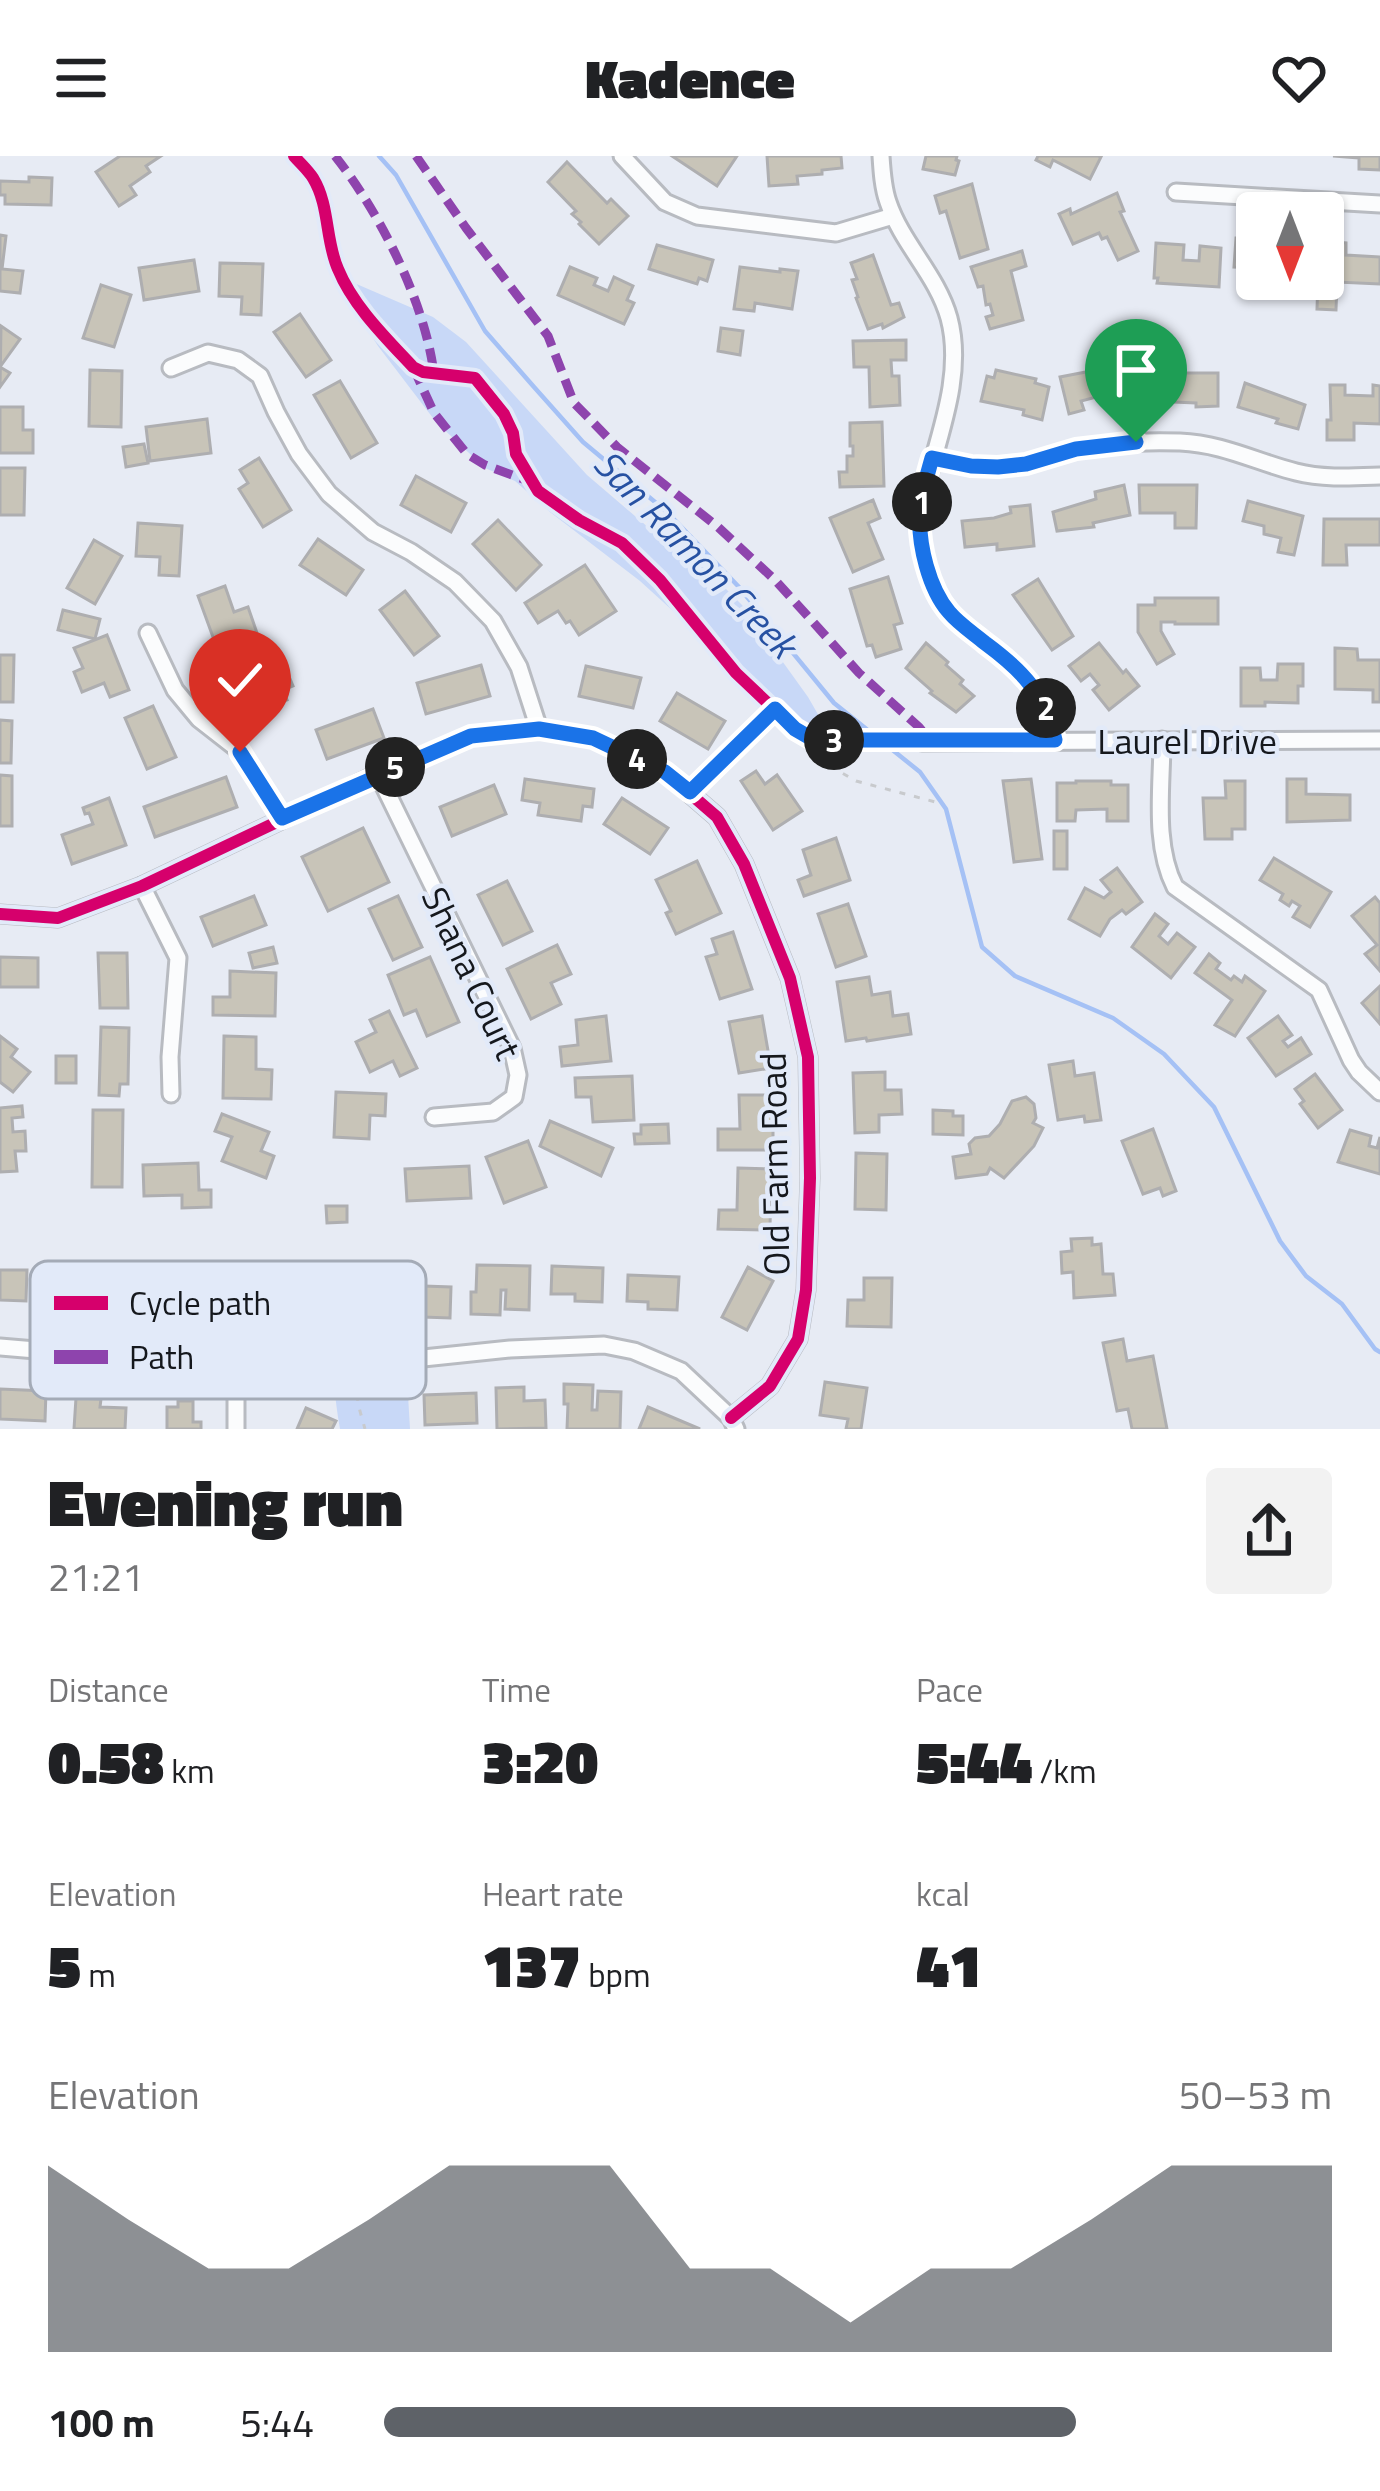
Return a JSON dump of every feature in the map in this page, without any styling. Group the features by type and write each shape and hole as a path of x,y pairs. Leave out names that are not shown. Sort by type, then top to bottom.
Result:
{"street":[{"path":"622,156 665,202 697,216 836,233 893,216"},
{"path":"881,156 885,196 941,296 952,334 948,398 920,511 936,591 955,619 1030,683 1043,701 1055,740"},
{"path":"1176,192 1380,204"},
{"path":"171,368 208,353 238,360 260,376 299,454 329,494 374,532 455,582 493,621 519,667 539,729"},
{"path":"932,458 998,467 1110,444 1177,442 1227,448 1296,472 1380,476"},
{"path":"148,633 175,690 200,719 240,752 282,818"},
{"name":"Old Farm Road","path":"0,914 58,918 142,886 378,774 471,736 539,729 593,738 665,772 716,817 744,864 790,978 808,1057 810,1178 806,1290 798,1339 770,1386 734,1424"},
{"path":"1162,740 1162,849 1175,887 1319,990 1351,1060 1380,1092"},
{"name":"Laurel Drive","path":"922,742 1380,740"},
{"name":"Shana Court","path":"378,774 512,1048 518,1075 514,1097 493,1112 434,1117"},
{"path":"142,886 178,958 171,1094"},
{"path":"426,1358 604,1345 634,1351 681,1371 734,1424"},
{"path":"0,1347 30,1350"}],"path":[{"path":"795,729 814,740 856,781 943,804"},
{"path":"814,740 834,741"},
{"path":"358,1399 364,1429"}],"shaded area":[{"path":"331,273 433,317 466,342 587,475 706,569 742,605 831,737 812,754 640,581 515,481 485,468 436,422 378,346"},
{"path":"336,1399 408,1399 410,1429 340,1429"}],"building":[{"path":"120,156 161,156 146,166 150,172 130,186 136,195 119,206 96,172"},
{"path":"672,156 737,156 717,186"},
{"path":"767,156 841,156 842,168 797,176 798,184 769,186"},
{"path":"926,156 957,156 955,175 923,169"},
{"path":"1038,156 1101,157 1090,179 1053,160 1050,167 1036,160"},
{"path":"1333,156 1380,156 1380,170 1359,169 1359,158"},
{"path":"567,162 607,203 611,199 628,216 599,244 548,182"},
{"path":"29,177 52,178 51,205 5,204 0,181 29,182"},
{"path":"972,184 988,249 960,258 946,211 940,213 935,196"},
{"path":"1117,193 1124,211 1120,212 1138,251 1118,260 1107,237 1102,239 1099,233 1073,244 1059,214 1070,209 1071,214"},
{"path":"0,235 6,236 2,269 23,271 20,293 0,291"},
{"path":"1156,243 1184,245 1183,260 1199,261 1200,246 1221,248 1219,287 1157,283"},
{"path":"1344,243 1346,255 1380,257 1380,284 1344,282"},
{"path":"657,245 713,260 707,281 699,278 697,284 649,269"},
{"path":"1022,251 1026,266 1011,271 1023,320 990,329 986,317 993,315 990,304 986,305 983,286 978,287 971,267"},
{"path":"873,255 891,305 899,303 904,317 883,328 882,324 868,329 856,298 852,280 857,279 851,263"},
{"path":"194,260 199,291 144,300 139,268"},
{"path":"220,263 263,264 261,315 241,314 242,297 219,296"},
{"path":"570,267 597,278 594,285 608,291 614,277 633,286 627,300 634,303 624,324 558,295"},
{"path":"740,267 798,271 792,309 755,303 754,311 734,309"},
{"path":"101,285 131,295 114,347 83,338"},
{"path":"1317,300 1336,300 1336,310 1317,309"},
{"path":"300,314 331,360 306,377 274,332"},
{"path":"1,326 20,339 0,367"},
{"path":"721,328 743,331 740,355 718,351"},
{"path":"906,340 906,360 891,360 892,376 899,376 900,405 870,407 869,367 854,367 853,341"},
{"path":"1118,361 1125,398 1102,403 1100,396 1081,401 1084,410 1069,414 1060,377"},
{"path":"0,367 10,373 0,387"},
{"path":"90,370 122,371 121,427 89,426"},
{"path":"996,370 1036,379 1035,383 1049,387 1042,420 1023,415 1024,410 981,401 987,376 994,378"},
{"path":"1171,373 1218,373 1218,406 1174,402"},
{"path":"340,381 377,443 351,458 314,395"},
{"path":"1245,383 1305,405 1298,429 1238,407"},
{"path":"1330,385 1345,385 1345,395 1373,396 1373,385 1380,386 1380,424 1354,423 1354,440 1327,440"},
{"path":"0,407 23,407 23,430 33,430 33,453 0,453"},
{"path":"207,419 211,453 150,461 146,427"},
{"path":"882,422 884,486 840,487 839,472 847,472 847,456 853,456 850,423"},
{"path":"144,444 148,463 126,467 123,447"},
{"path":"259,458 291,510 263,527 239,489 248,483 240,470"},
{"path":"0,468 25,468 24,515 0,515"},
{"path":"416,476 466,503 451,532 401,505"},
{"path":"1124,485 1130,515 1093,523 1094,527 1057,531 1053,512 1096,499 1095,492"},
{"path":"1139,485 1197,485 1196,528 1175,528 1175,513 1140,513"},
{"path":"873,500 880,518 868,523 883,559 853,572 830,518"},
{"path":"1248,501 1303,516 1294,555 1278,552 1281,538 1264,534 1264,526 1243,521"},
{"path":"1030,505 1034,546 965,547 962,521 994,518 1011,513 1010,507"},
{"path":"1324,519 1380,519 1380,545 1346,545 1347,565 1323,565"},
{"path":"498,520 541,565 516,590 473,544"},
{"path":"138,523 182,526 179,576 159,575 160,557 136,556"},
{"path":"318,539 363,570 346,595 300,565"},
{"path":"94,540 122,556 95,604 67,588"},
{"path":"585,565 616,611 579,635 558,611 538,623 525,603"},
{"path":"888,577 902,623 894,625 901,649 876,657 872,645 867,646 850,589"},
{"path":"1038,579 1073,636 1052,650 1013,595"},
{"path":"225,586 234,612 248,607 257,633 217,648 198,596"},
{"path":"405,591 439,636 414,655 380,610"},
{"path":"1155,598 1218,598 1218,624 1161,622 1174,654 1157,664 1138,632 1138,605 1155,605"},
{"path":"63,610 100,619 95,639 58,630"},
{"path":"107,635 129,690 110,697 104,683 82,692 74,672 83,668 74,648"},
{"path":"926,643 974,696 956,712 906,668"},
{"path":"1099,643 1139,686 1109,710 1093,690 1099,685 1090,674 1081,681 1069,666"},
{"path":"1335,648 1357,649 1358,660 1380,660 1380,702 1373,702 1373,690 1335,689"},
{"path":"268,651 275,670 285,667 293,686 283,690 287,700 261,710 250,682 229,690 221,669"},
{"path":"0,655 14,655 13,702 0,702"},
{"path":"1278,664 1303,664 1298,703 1241,706 1241,668 1260,668 1261,680 1277,680"},
{"path":"481,665 490,696 426,714 417,683"},
{"path":"586,666 641,678 633,708 579,696"},
{"path":"677,693 725,721 708,749 660,721"},
{"path":"153,706 176,757 147,769 125,718"},
{"path":"373,709 384,738 327,759 316,730"},
{"path":"0,720 12,721 11,763 0,763"},
{"path":"756,771 765,784 777,775 802,811 773,830 741,781"},
{"path":"0,775 12,776 12,826 0,826"},
{"path":"226,777 237,807 155,837 144,807"},
{"path":"525,779 594,789 592,807 583,806 581,821 538,815 540,803 522,800"},
{"path":"1031,779 1042,859 1014,862 1003,781"},
{"path":"1287,779 1306,779 1306,794 1350,795 1350,820 1287,822"},
{"path":"1225,781 1245,781 1245,829 1232,829 1232,839 1205,839 1203,798 1226,798"},
{"path":"1057,783 1128,785 1128,821 1107,821 1107,809 1076,810 1075,821 1057,821"},
{"path":"494,785 506,814 452,836 440,807"},
{"path":"109,798 126,845 72,864 62,835 93,824 83,808"},
{"path":"622,798 668,828 650,854 604,824"},
{"path":"363,828 389,882 328,911 302,857"},
{"path":"1054,831 1067,831 1067,869 1054,869"},
{"path":"836,838 850,880 804,896 798,880 811,875 803,850"},
{"path":"1274,858 1331,892 1310,927 1293,917 1300,906 1292,901 1289,906 1280,900 1283,894 1260,880"},
{"path":"697,861 721,913 676,934 656,880"},
{"path":"1117,868 1142,902 1110,919 1100,936 1069,919 1085,888 1104,898 1111,892 1101,880"},
{"path":"507,881 532,931 503,945 478,895"},
{"path":"254,896 266,925 213,946 201,917"},
{"path":"398,896 422,947 393,960 369,909"},
{"path":"1375,897 1380,903 1380,971 1365,954 1377,945 1352,916"},
{"path":"848,904 866,956 836,967 818,914"},
{"path":"1155,914 1168,924 1159,936 1168,944 1177,933 1195,947 1171,978 1132,947"},
{"path":"733,932 752,989 720,999 706,957 717,954 712,939"},
{"path":"557,945 571,974 551,983 561,1004 531,1019 507,969"},
{"path":"273,947 277,963 253,968 249,953"},
{"path":"98,953 127,953 128,1008 100,1008"},
{"path":"1209,954 1220,963 1216,969 1231,980 1234,976 1242,982 1245,976 1265,991 1235,1036 1215,1025 1232,1000 1195,973"},
{"path":"0,957 38,958 38,987 0,987"},
{"path":"430,957 459,1022 427,1036 416,1010 404,1015 388,975"},
{"path":"230,971 276,973 275,1016 213,1015 213,997 230,997"},
{"path":"869,977 872,995 890,992 893,1016 908,1014 911,1034 846,1041 837,982"},
{"path":"1380,986 1380,1024 1362,1003"},
{"path":"389,1011 417,1068 400,1076 393,1061 370,1072 356,1042 376,1032 370,1020"},
{"path":"606,1016 611,1061 562,1066 560,1047 578,1045 576,1020"},
{"path":"762,1016 771,1068 739,1073 729,1022"},
{"path":"1278,1016 1292,1035 1283,1041 1288,1047 1301,1038 1311,1054 1276,1076 1248,1038"},
{"path":"101,1027 129,1028 128,1084 120,1084 119,1096 99,1095"},
{"path":"0,1036 17,1049 11,1057 30,1072 13,1092 0,1082"},
{"path":"224,1036 256,1037 256,1069 272,1070 271,1099 223,1098"},
{"path":"56,1056 76,1056 76,1083 56,1083"},
{"path":"1073,1061 1075,1076 1094,1073 1101,1120 1085,1122 1084,1116 1058,1120 1049,1065"},
{"path":"885,1072 885,1090 901,1090 902,1114 879,1115 879,1132 855,1133 853,1073"},
{"path":"1315,1074 1342,1110 1318,1128 1295,1089"},
{"path":"632,1076 634,1120 593,1122 591,1097 576,1097 575,1078"},
{"path":"336,1092 386,1094 385,1116 370,1115 369,1139 334,1137"},
{"path":"739,1095 773,1095 773,1150 718,1150 718,1129 740,1129"},
{"path":"1026,1097 1034,1104 1033,1123 1043,1128 1034,1146 1004,1178 990,1168 987,1174 956,1178 953,1157 971,1154 969,1144 989,1136 1012,1101"},
{"path":"22,1106 23,1117 12,1118 13,1132 25,1131 26,1151 15,1151 17,1171 0,1172 0,1108"},
{"path":"93,1110 123,1110 122,1187 92,1187"},
{"path":"933,1110 963,1116 963,1135 933,1134"},
{"path":"222,1114 269,1132 261,1151 274,1156 266,1178 222,1161 232,1137 215,1131"},
{"path":"550,1121 613,1148 601,1176 540,1146"},
{"path":"668,1124 669,1143 635,1144 634,1134 641,1134 641,1125"},
{"path":"1153,1129 1176,1191 1163,1196 1160,1188 1143,1194 1122,1141"},
{"path":"1350,1130 1371,1136 1369,1146 1377,1148 1380,1137 1380,1174 1338,1162"},
{"path":"528,1141 546,1187 504,1203 486,1157"},
{"path":"856,1153 887,1154 886,1210 855,1209"},
{"path":"198,1163 199,1190 211,1190 211,1207 182,1208 182,1195 144,1196 143,1165"},
{"path":"469,1166 471,1198 407,1201 405,1169"},
{"path":"738,1168 771,1169 770,1230 718,1229 719,1210 737,1210"},
{"path":"326,1206 347,1206 347,1222 327,1223"},
{"path":"1092,1238 1092,1245 1101,1244 1103,1274 1113,1274 1115,1295 1074,1298 1073,1272 1062,1273 1061,1252 1072,1251 1071,1239"},
{"path":"477,1265 530,1266 529,1310 505,1309 506,1290 501,1290 500,1315 471,1314"},
{"path":"552,1266 603,1268 602,1302 575,1301 575,1294 551,1294"},
{"path":"748,1267 773,1281 747,1330 722,1317"},
{"path":"0,1270 27,1270 26,1301 0,1300"},
{"path":"628,1275 679,1277 677,1310 648,1309 648,1302 627,1301"},
{"path":"864,1278 892,1278 891,1327 847,1326 848,1300 864,1300"},
{"path":"426,1286 451,1287 450,1318 426,1317"},
{"path":"1123,1339 1127,1361 1153,1356 1167,1429 1132,1429 1128,1409 1117,1411 1103,1343"},
{"path":"825,1382 867,1388 861,1429 846,1429 848,1419 820,1415"},
{"path":"564,1384 593,1385 592,1410 597,1410 598,1391 621,1392 620,1429 567,1429"},
{"path":"524,1387 524,1401 545,1400 546,1428 497,1429 496,1388"},
{"path":"0,1389 30,1390 30,1399 46,1399 45,1421 0,1419"},
{"path":"476,1393 477,1423 425,1425 426,1395"},
{"path":"76,1399 101,1399 100,1407 126,1408 125,1429 74,1429"},
{"path":"178,1401 193,1401 193,1422 201,1422 201,1429 167,1429 167,1407 178,1407"},
{"path":"648,1407 700,1429 639,1429"},
{"path":"306,1408 336,1421 332,1429 297,1429"}],"waterway":[{"name":"San Ramon Creek","path":"379,156 396,175 485,331 534,387 583,442 667,512 738,586 834,703 920,772 946,809 982,947 1015,976 1113,1018 1164,1054 1214,1107 1280,1241 1306,1276 1342,1304 1380,1352"}],"marked path":[{"path":"335,156 398,259 421,318 434,374"},
{"path":"416,156 548,336 574,403 617,447 718,527 776,581 859,673 931,742"},
{"path":"413,367 434,413 467,454 531,482"}],"cycle path":[{"path":"294,156 318,189 334,258 361,309 413,367 475,378 504,414 516,454 538,491 622,543 660,580 736,673 795,729 813,740 922,742"},
{"path":"0,914 58,918 142,886 378,774 471,736 539,729 593,738 665,772 717,817 744,864 790,978 808,1057 810,1178 806,1290 798,1339 770,1386 731,1418"}],"route":[{"path":"240,752 282,818 471,736 539,729 593,738 665,772 690,792 775,709 814,740 1055,740 1043,701 1030,683 955,619 936,591 920,528 932,458 998,467 1076,449 1136,442"}]}
